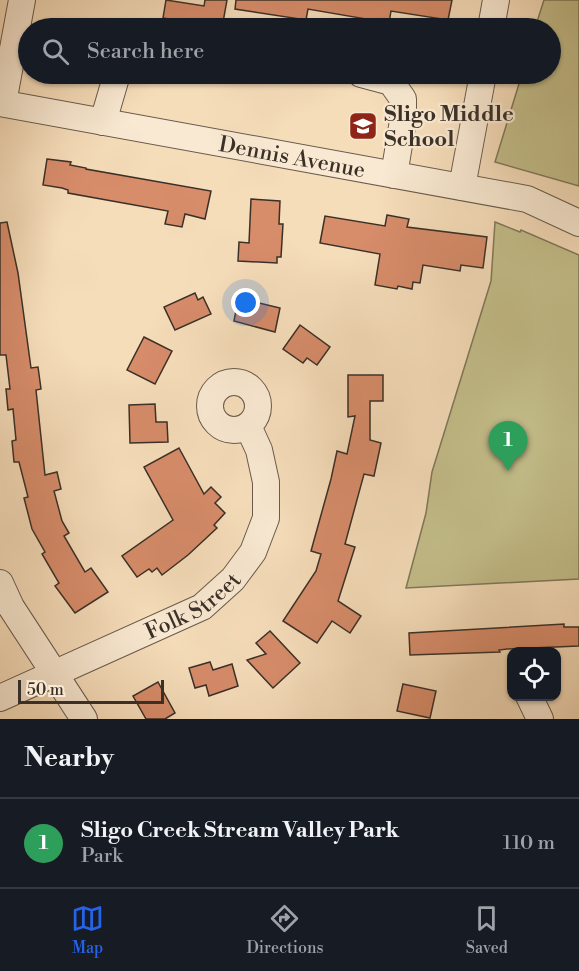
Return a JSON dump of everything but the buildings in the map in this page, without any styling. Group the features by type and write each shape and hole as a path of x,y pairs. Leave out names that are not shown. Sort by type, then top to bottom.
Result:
{"street":[{"path":"19,18 22,0"},
{"path":"493,18 496,0"},
{"path":"2,103 18,21"},
{"path":"103,122 114,84"},
{"path":"392,84 403,99 404,121 394,175"},
{"path":"462,187 481,84"},
{"name":"Dennis Avenue","path":"2,103 527,199 579,223"},
{"name":"Folk Street","path":"0,698 202,606 233,579 252,552 266,518 266,482 259,450 248,426"},
{"path":"0,583 10,606 84,719"},
{"path":"531,701 540,719"}],"shaded area":[{"path":"544,0 579,0 579,186 495,162 519,84 561,84 561,18 538,18"},
{"path":"495,222 520,232 521,230 579,255 579,579 406,588 426,513 432,472 491,281"}],"place":[{"name":"Sligo Middle School","path":"363,126"},
{"name":"Sligo Creek Stream Valley Park","path":"508,471"}]}
